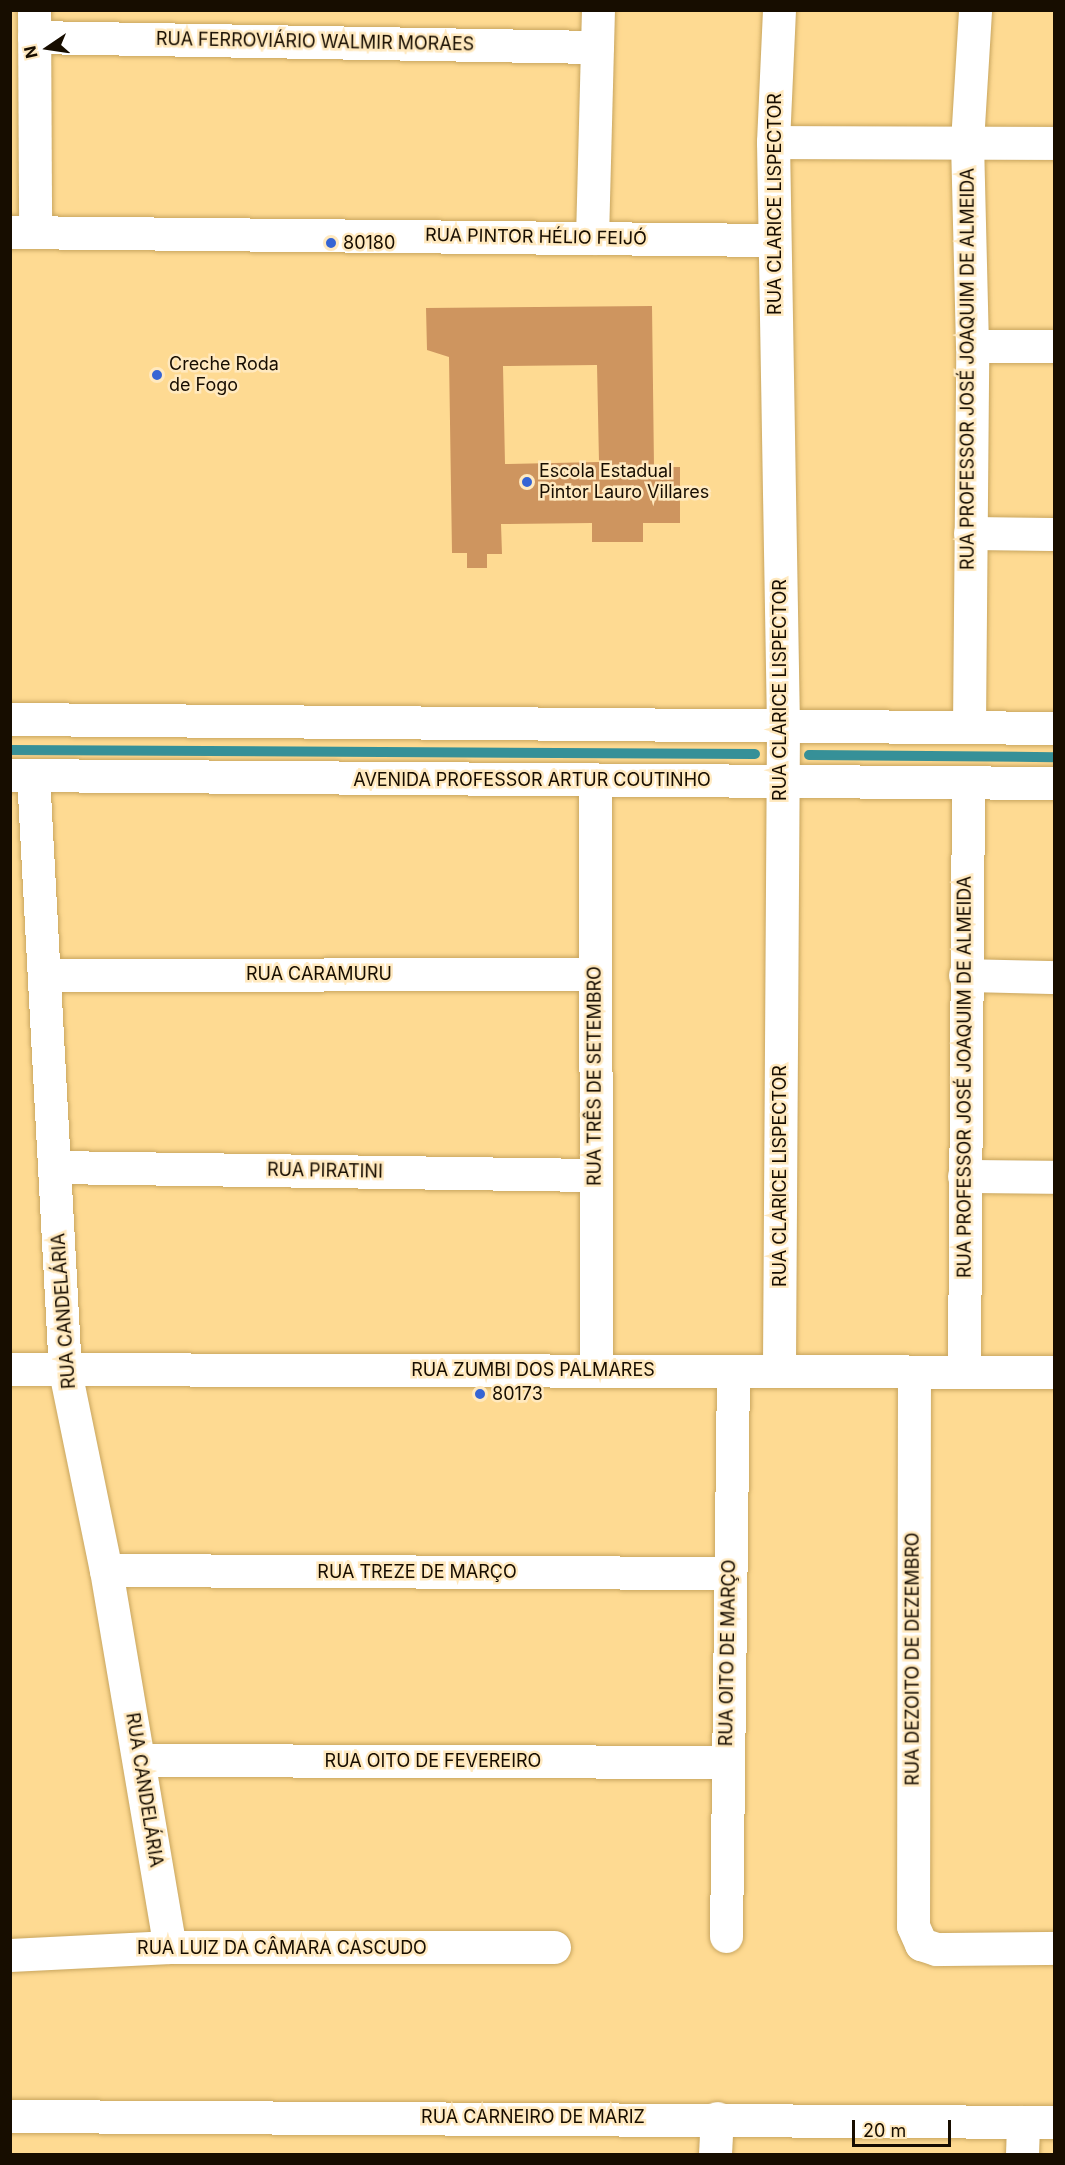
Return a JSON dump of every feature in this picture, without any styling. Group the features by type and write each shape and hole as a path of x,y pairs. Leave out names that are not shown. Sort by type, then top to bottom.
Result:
{"street":[{"path":"592,238 598,10"},
{"name":"RUA CLARICE LISPECTOR","path":"779,10 773,142 783,727 779,1370"},
{"name":"RUA PROFESSOR JOSÉ JOAQUIM DE ALMEIDA","path":"969,727 972,346 967,142 975,10"},
{"path":"23,232 34,24"},
{"name":"RUA FERROVIÁRIO WALMIR MORAES","path":"34,24 597,47"},
{"path":"773,142 1054,143"},
{"name":"RUA PINTOR HÉLIO FEIJÓ","path":"23,232 773,240"},
{"path":"972,346 1054,346"},
{"path":"970,533 1054,534"},
{"path":"10,719 1054,728"},
{"name":"AVENIDA PROFESSOR ARTUR COUTINHO","path":"22,775 595,782 1054,783"},
{"name":"RUA CANDELÁRIA","path":"22,775 44,975 65,1371 106,1570 170,1947"},
{"name":"RUA TRÊS DE SETEMBRO","path":"595,782 596,1369"},
{"name":"RUA PROFESSOR JOSÉ JOAQUIM DE ALMEIDA","path":"964,1371 968,783"},
{"name":"RUA CARAMURU","path":"44,975 594,974"},
{"path":"965,975 1054,977"},
{"name":"RUA PIRATINI","path":"54,1167 595,1175"},
{"path":"964,1176 1054,1176"},
{"name":"RUA ZUMBI DOS PALMARES","path":"10,1369 65,1371 596,1369 1054,1372"},
{"name":"RUA OITO DE MARÇO","path":"726,1936 733,1371"},
{"name":"RUA DEZOITO DE DEZEMBRO","path":"914,1372 912,1919 921,1944 936,1949 1054,1948"},
{"name":"RUA TREZE DE MARÇO","path":"106,1570 729,1573"},
{"name":"RUA OITO DE FEVEREIRO","path":"139,1760 727,1762"},
{"name":"RUA LUIZ DA CÂMARA CASCUDO","path":"10,1955 170,1947 554,1947"},
{"name":"RUA CARNEIRO DE MARIZ","path":"10,2116 717,2118 864,2125 1039,2122"},
{"path":"715,2154 717,2118"},
{"path":"1022,2154 1039,2122"}],"building":[{"path":"652,306 654,467 680,467 680,523 643,523 643,542 592,542 592,523 501,524 502,554 487,554 487,568 467,568 467,553 452,553 449,357 427,350 426,308","holes":["597,365 599,462 505,464 503,366"]}],"waterway":[{"path":"10,750 755,754"},
{"path":"809,755 1054,757"}],"place":[{"name":"80180","path":"331,243"},
{"name":"Creche Roda de Fogo","path":"157,375"},
{"name":"Escola Estadual Pintor Lauro Villares","path":"527,482"},
{"name":"80173","path":"480,1394"}]}
